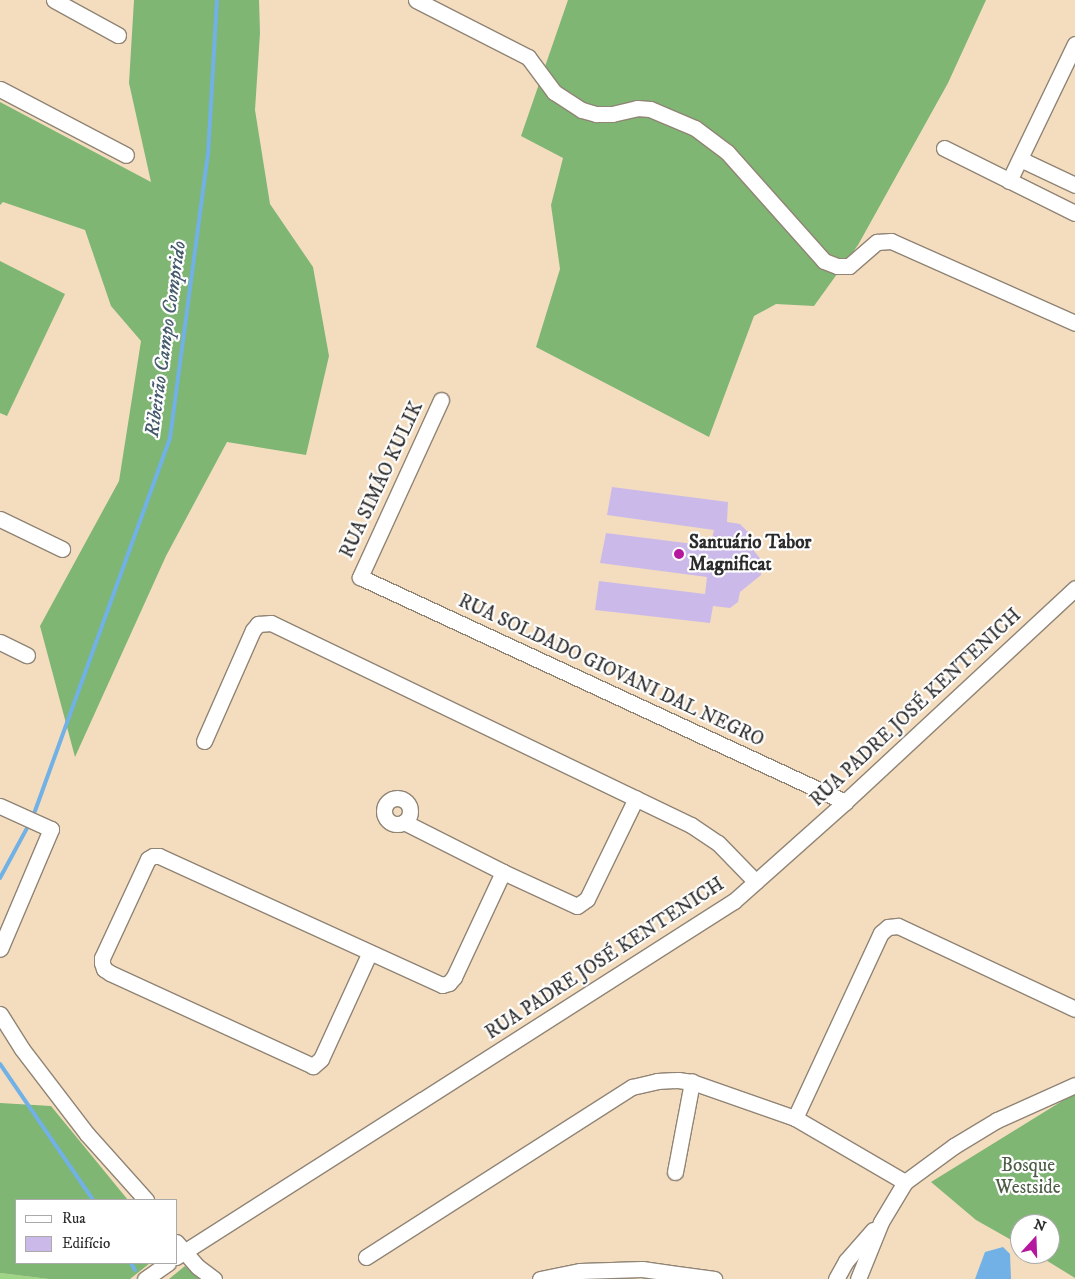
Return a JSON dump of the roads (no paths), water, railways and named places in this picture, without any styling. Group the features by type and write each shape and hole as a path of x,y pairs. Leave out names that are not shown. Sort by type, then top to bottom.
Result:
{"street":[{"path":"54,0 118,35"},
{"path":"416,0 528,57 554,92 582,110 596,114 612,114 637,108 650,109 695,128 727,152 824,261 837,266 849,266 877,242 891,241 1075,323"},
{"path":"1009,181 1075,44"},
{"path":"0,89 126,155"},
{"path":"944,148 1009,181 1074,210"},
{"path":"1020,159 1075,185"},
{"name":"RUA SIMÃO KULIK","path":"360,577 441,400"},
{"path":"0,519 62,549"},
{"name":"RUA SOLDADO GIOVANI DAL NEGRO","path":"360,577 845,802"},
{"name":"RUA PADRE JOSÉ KENTENICH","path":"179,1251 720,912 845,802 1075,588"},
{"path":"204,741 253,630 258,624 265,622 704,832 718,843 756,882"},
{"path":"0,642 27,655"},
{"path":"404,822 503,872 577,906 584,904 636,798"},
{"path":"0,806 51,829 0,949"},
{"path":"369,954 321,1059 313,1066 110,973 104,969 102,963 148,860 153,856 160,856 435,984 449,983 454,977 503,872"},
{"path":"795,1118 881,933 888,927 898,926 1075,1009"},
{"path":"0,1014 22,1049 81,1126 145,1199"},
{"path":"366,1257 632,1087 657,1081 678,1080 692,1082 795,1118 904,1182"},
{"path":"676,1172 692,1082"},
{"path":"858,1279 881,1222 904,1182 954,1146 997,1120 1075,1085"},
{"path":"836,1279 846,1261 881,1222"},
{"path":"179,1251 214,1279"},
{"path":"145,1279 167,1264"},
{"path":"540,1279 580,1271 642,1269 714,1279"}],"water":[{"path":"1003,1247 1010,1254 1011,1279 975,1279 985,1252"}],"waterway":[{"name":"Ribeirão Campo Comprido","path":"35,811 170,438 208,155 217,0"},
{"name":"Ribeirão Campo Comprido","path":"0,878 27,828"},
{"name":"Ribeirão Campo Comprido","path":"0,1064 92,1199"},
{"name":"Ribeirão Campo Comprido","path":"132,1264 135,1270"}],"place":[{"name":"Santuário Tabor Magnificat","path":"679,554"}],"park label":[{"name":"Bosque Westside","path":"1028,1177"}]}
